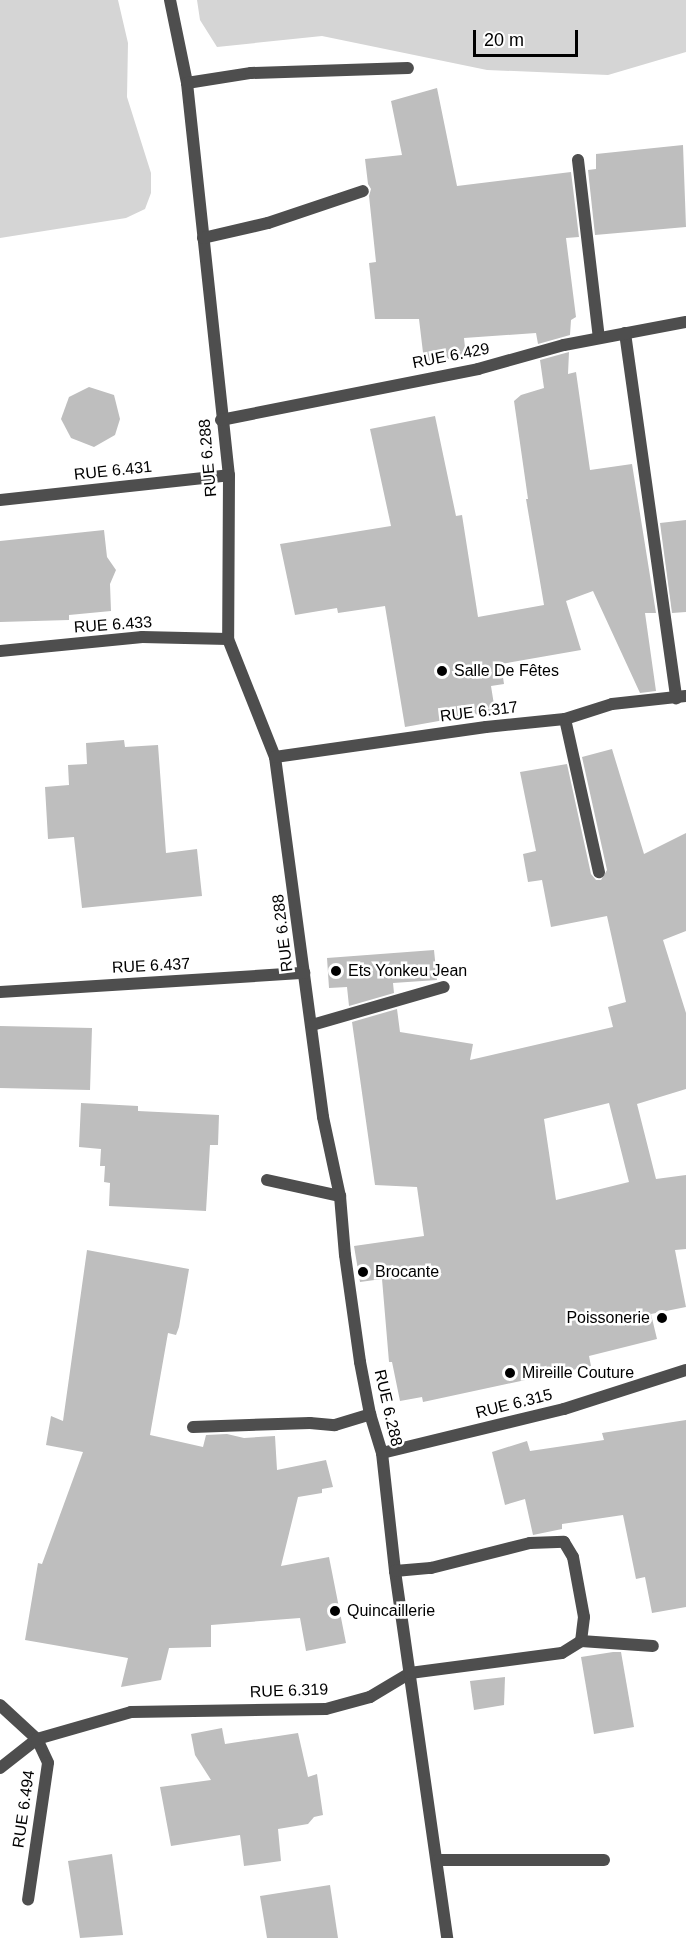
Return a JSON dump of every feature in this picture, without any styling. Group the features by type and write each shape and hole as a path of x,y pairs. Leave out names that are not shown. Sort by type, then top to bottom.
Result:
{"street":[{"name":"RUE 6.288","path":"171,0 187,83 221,420 229,475 228,639 275,757 323,1117 340,1196 345,1255 370,1414 382,1453 395,1571 438,1860 447,1938"},
{"path":"187,83 251,73 408,68"},
{"path":"578,160 599,338"},
{"path":"203,238 268,223 363,191"},
{"name":"RUE 6.429","path":"221,420 478,369 599,338 686,322"},
{"path":"625,333 681,697"},
{"name":"RUE 6.431","path":"0,500 229,475"},
{"name":"RUE 6.433","path":"0,651 142,638 228,639"},
{"name":"RUE 6.317","path":"275,757 486,727 565,719 612,704 681,697"},
{"path":"565,719 599,872"},
{"name":"RUE 6.437","path":"0,992 304,973"},
{"path":"312,1025 444,987"},
{"path":"267,1180 340,1196"},
{"name":"RUE 6.315","path":"382,1453 564,1409 686,1370"},
{"path":"193,1427 310,1423 335,1425 370,1414"},
{"path":"395,1571 431,1568 530,1544 564,1542 573,1557 584,1617 581,1641 653,1646"},
{"name":"RUE 6.319","path":"0,1768 37,1739 131,1712 326,1709 370,1697 410,1673 562,1653 581,1641"},
{"name":"RUE 6.494","path":"0,1705 37,1739 48,1763 28,1900"},
{"path":"438,1860 604,1860"}],"shaded area":[{"path":"0,0 118,0 128,43 127,97 151,173 151,193 145,209 126,218 0,238"},
{"path":"197,0 686,0 686,52 608,75 487,70 322,36 217,47 200,20"}],"building":[{"path":"437,88 457,186 571,172 579,237 566,238 576,317 571,320 570,335 538,344 536,333 464,338 466,357 424,361 419,319 375,319 369,263 376,262 369,196 371,189 368,184 365,159 402,155 391,101"},
{"path":"683,145 686,227 595,235 588,170 596,169 596,154"},
{"path":"569,352 568,374 576,372 590,470 632,464 656,613 645,613 656,691 640,693 593,591 566,601 581,650 501,664 504,684 491,686 495,711 405,727 385,606 338,613 337,608 295,615 280,544 391,526 370,429 435,416 456,516 462,515 478,617 544,605 526,499 528,499 514,401 521,395 544,388 540,360"},
{"path":"89,387 114,395 120,419 115,435 94,447 71,438 61,419 69,397"},
{"path":"686,520 686,612 672,613 660,523"},
{"path":"104,530 107,557 116,570 110,584 111,611 69,615 69,620 0,622 0,541"},
{"path":"124,740 125,747 158,745 166,853 197,849 202,896 82,908 74,837 48,839 45,787 69,785 68,765 87,764 86,743"},
{"path":"612,749 644,854 686,833 686,931 663,940 686,1013 686,1089 637,1104 656,1179 686,1175 686,1249 675,1250 686,1307 651,1314 657,1339 589,1356 591,1366 423,1402 422,1397 400,1401 392,1362 389,1362 382,1279 360,1282 354,1246 424,1236 417,1187 375,1185 352,1022 397,1009 400,1032 473,1044 470,1060 613,1027 608,1007 626,1002 607,916 551,927 542,880 528,882 523,854 536,851 520,772 567,764 591,874 596,880 601,880 607,870 582,757","holes":["609,1103 629,1182 556,1200 544,1119"]},
{"path":"434,950 437,980 393,983 394,993 349,1006 347,987 329,988 327,958"},
{"path":"0,1026 92,1028 90,1090 0,1088"},
{"path":"81,1103 138,1106 138,1111 219,1115 218,1145 210,1145 206,1211 109,1206 110,1183 104,1182 105,1166 100,1166 101,1149 79,1147"},
{"path":"87,1250 189,1269 179,1327 176,1335 168,1333 150,1435 203,1447 206,1435 227,1434 244,1438 275,1436 277,1470 326,1460 333,1487 322,1489 322,1493 298,1497 281,1566 329,1557 346,1643 306,1651 300,1618 211,1625 211,1647 169,1648 161,1680 121,1687 128,1658 25,1640 38,1563 42,1564 83,1452 46,1445 51,1416 63,1421"},
{"path":"686,1420 686,1607 652,1613 645,1577 636,1579 623,1515 562,1524 562,1529 533,1535 525,1499 505,1505 492,1452 527,1441 530,1451 604,1440 602,1433"},
{"path":"621,1652 634,1727 594,1734 581,1657"},
{"path":"505,1677 504,1705 474,1710 470,1681"},
{"path":"222,1728 225,1744 298,1733 308,1777 317,1774 323,1815 314,1817 308,1824 278,1829 281,1861 244,1866 240,1835 171,1846 160,1787 211,1780 195,1755 191,1734"},
{"path":"112,1854 123,1935 80,1938 68,1861"},
{"path":"330,1885 338,1938 267,1938 260,1896"}],"place":[{"name":"Salle De Fêtes","path":"442,671"},
{"name":"Ets Yonkeu Jean","path":"336,971"},
{"name":"Brocante","path":"363,1272"},
{"name":"Poissonerie","path":"662,1318"},
{"name":"Mireille Couture","path":"510,1373"},
{"name":"Quincaillerie","path":"335,1611"}]}
